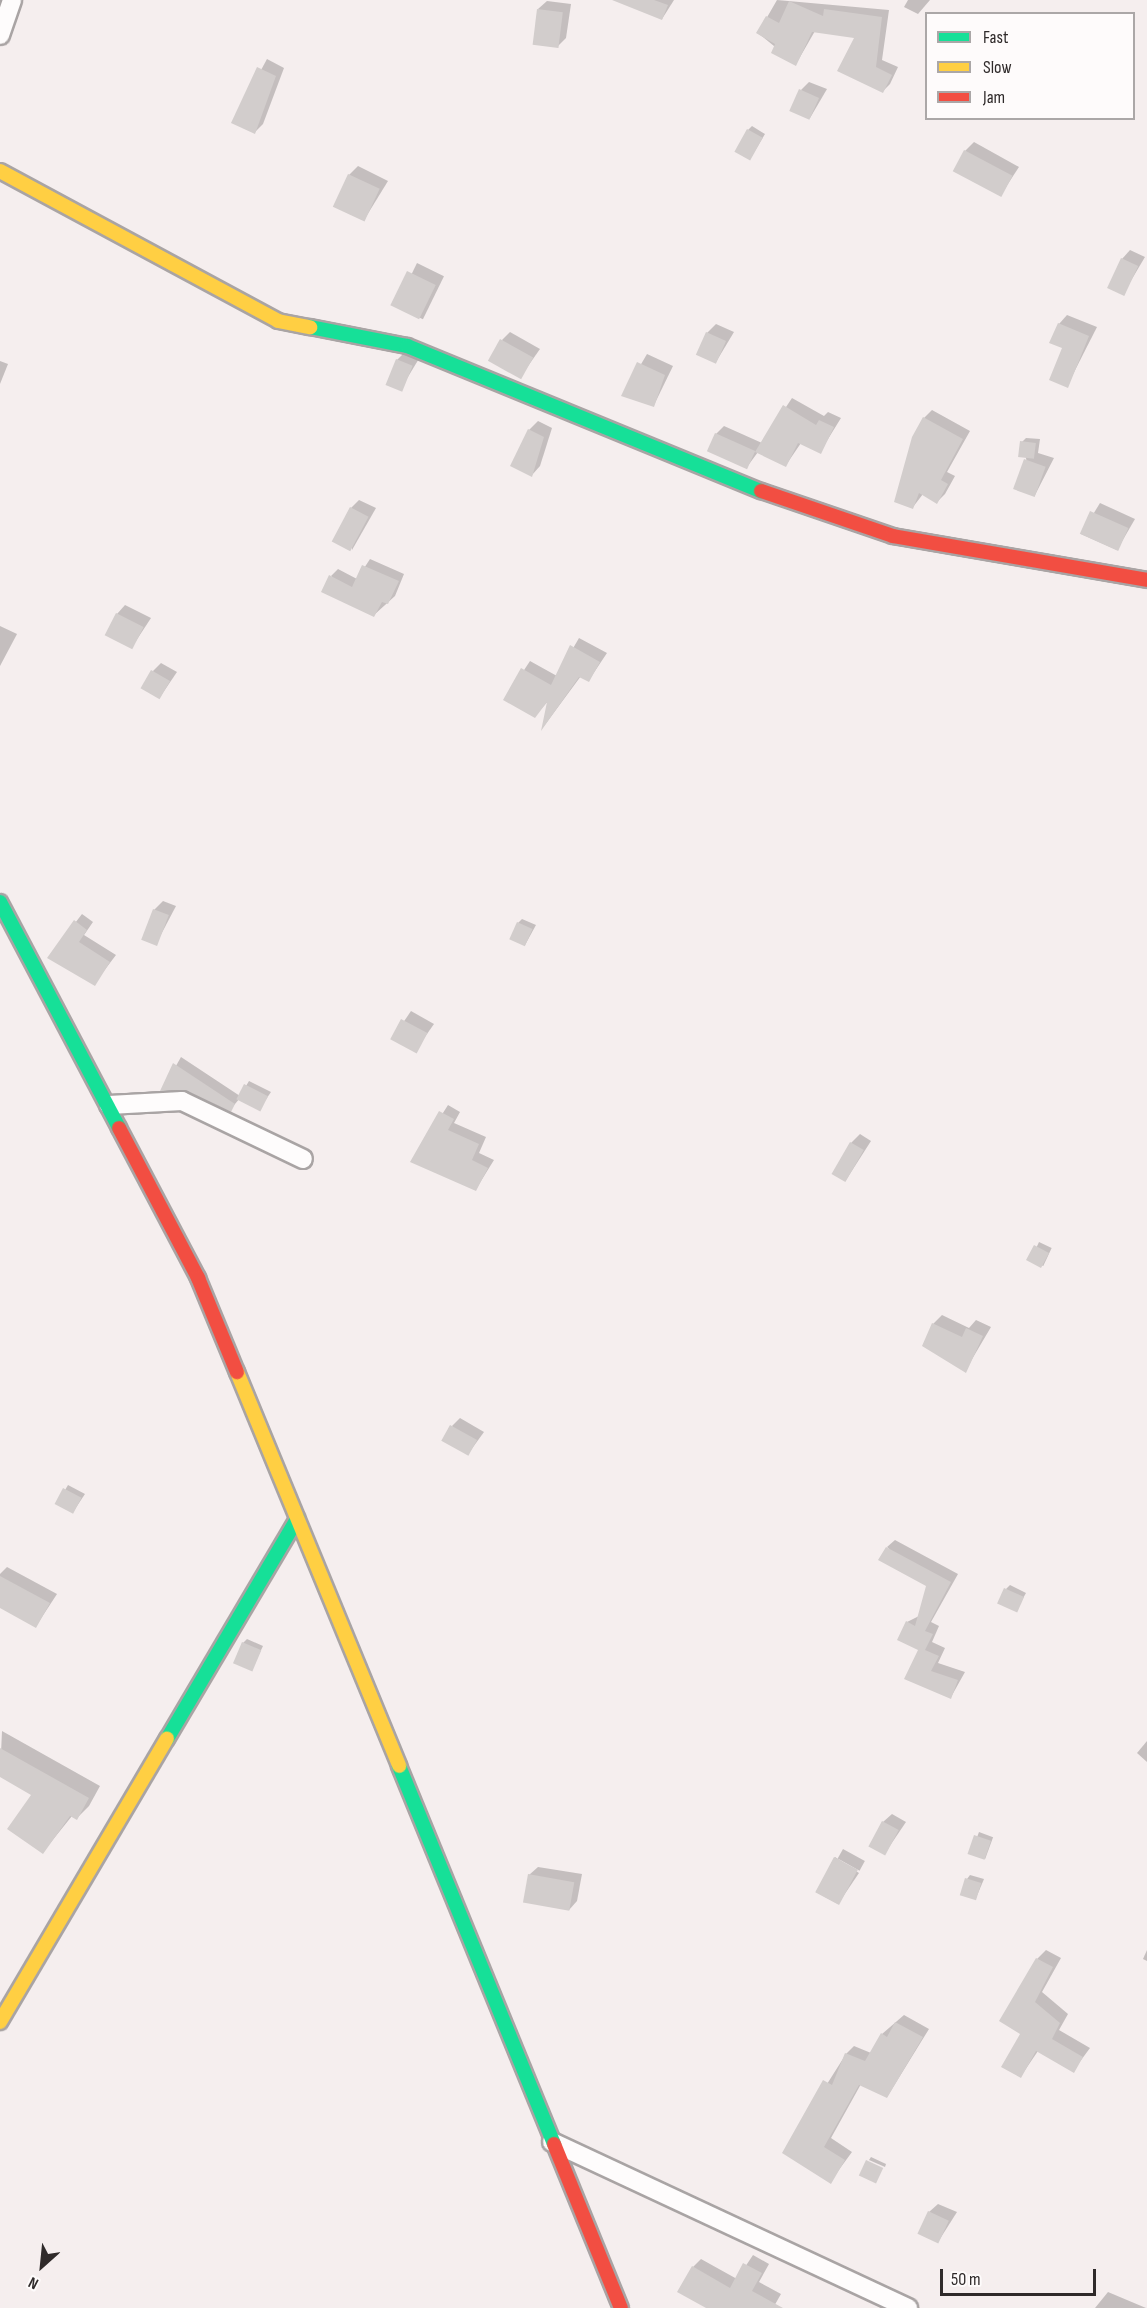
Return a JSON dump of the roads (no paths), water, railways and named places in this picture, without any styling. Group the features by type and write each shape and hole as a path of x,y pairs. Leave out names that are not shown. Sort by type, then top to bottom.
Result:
{"street":[{"path":"0,35 12,0"},
{"path":"0,171 278,321 407,346 726,479 893,536 1147,580"},
{"path":"0,902 109,1105 198,1278 621,2308"},
{"path":"109,1105 182,1101 303,1159"},
{"path":"0,2022 297,1519"},
{"path":"552,2142 908,2308"}]}
